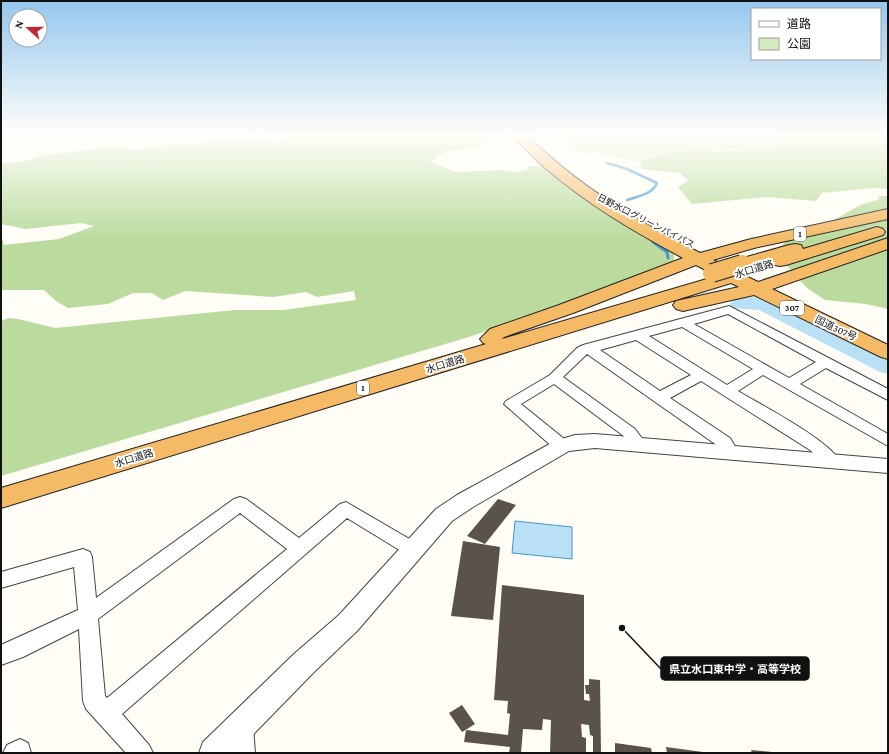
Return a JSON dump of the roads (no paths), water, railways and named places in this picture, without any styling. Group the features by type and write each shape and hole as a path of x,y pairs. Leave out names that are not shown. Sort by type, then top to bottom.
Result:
{"highway":[{"name":"日野水口グリーンバイパス","path":"556,170 562,176 712,266"},
{"name":"日野水口グリーンバイパス","path":"580,187 622,218 712,266"},
{"name":"1","path":"490,339 497,333 509,328 566,309 675,267 712,266 751,244 888,214"},
{"name":"水口道路","path":"747,267 888,222"},
{"name":"水口道路","path":"1,484 490,339 712,266 747,267 888,229"},
{"name":"1","path":"512,343 520,344 606,322 763,286 888,243"},
{"path":"674,247 681,258 675,267"},
{"name":"水口道路","path":"1,498 512,343 712,266"},
{"name":"国道307号","path":"712,266 763,286 888,343"},
{"name":"国道307号","path":"763,286 888,353"}],"street":[{"path":"562,446 511,404 555,378 582,351 588,348 639,336 728,310 888,395"},
{"path":"684,323 888,441"},
{"path":"639,336 816,446 831,460"},
{"path":"588,348 724,442 730,453"},
{"path":"789,384 826,362"},
{"path":"727,391 763,369"},
{"path":"659,398 701,375"},
{"path":"555,378 630,433 639,445"},
{"path":"214,753 242,727 304,663 348,623 444,514 562,446 575,442 595,442 831,460 888,466"},
{"path":"1,655 16,650 88,615 240,504 299,548"},
{"path":"106,714 346,509 412,549"},
{"path":"1,580 84,556 94,701 141,753"},
{"path":"242,727 243,753"}],"water":[{"path":"515,521 572,527 572,559 512,553"}],"waterway":[{"path":"627,200 652,190 657,183 630,170"},
{"path":"653,242 667,252 668,258"},
{"path":"740,304 752,303 765,306 888,367"}],"place":[{"name":"県立水口東中学・高等学校","path":"622,628"}]}
